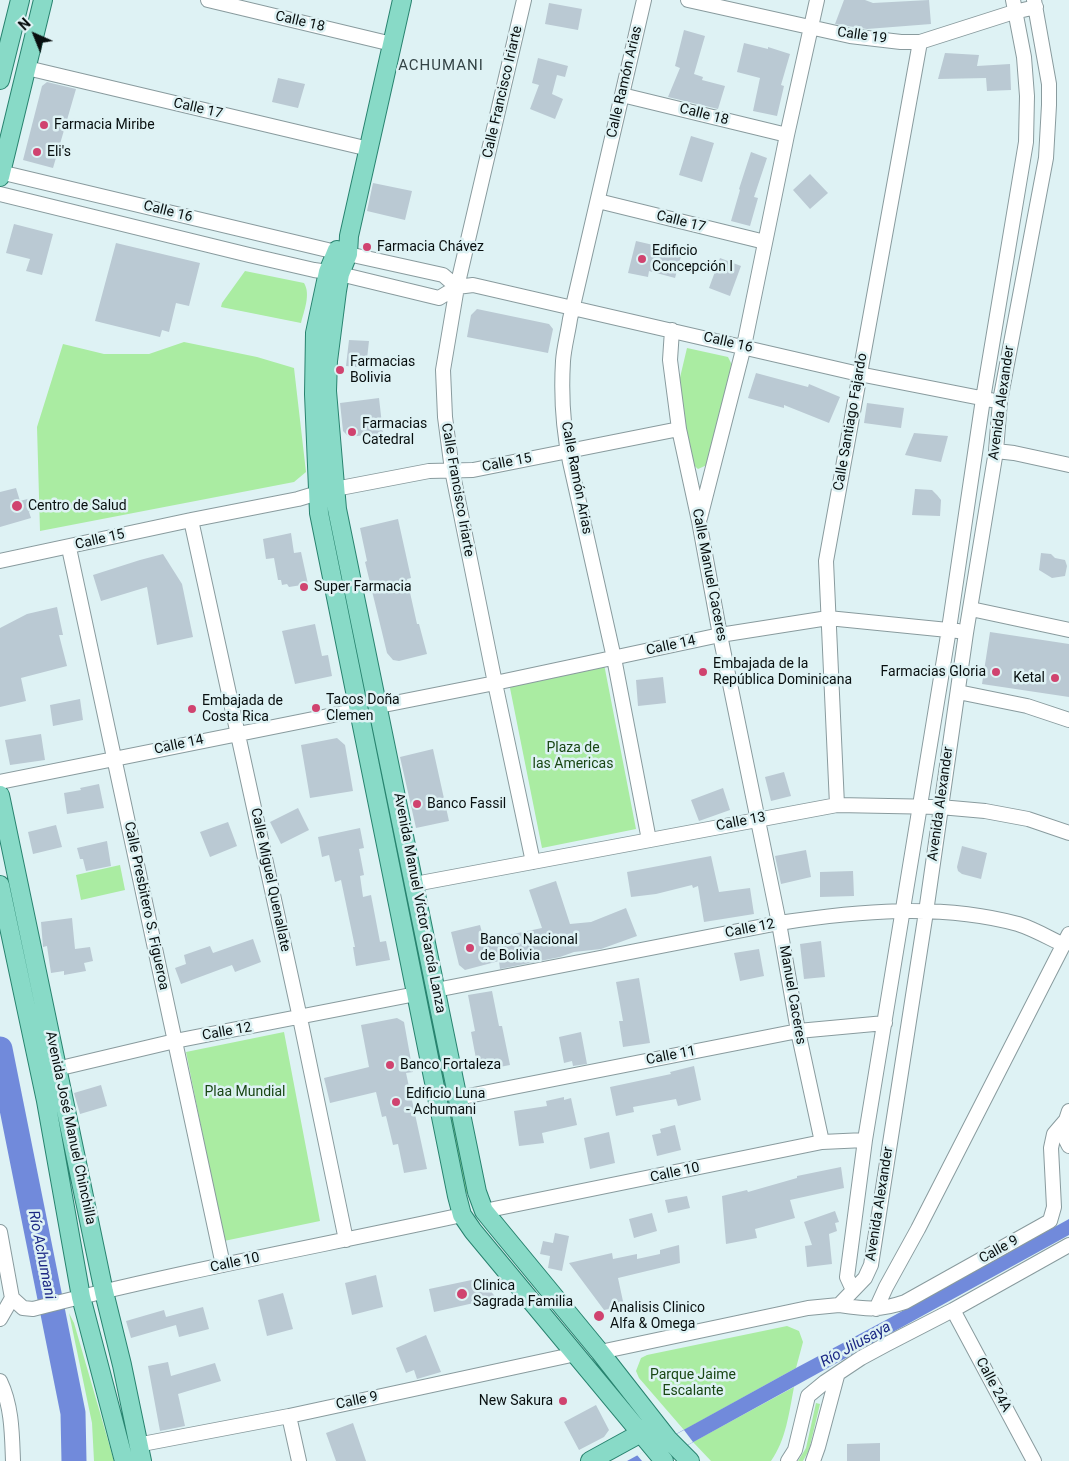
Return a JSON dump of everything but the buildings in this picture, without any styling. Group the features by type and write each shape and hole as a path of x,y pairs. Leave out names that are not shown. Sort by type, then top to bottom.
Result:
{"main road":[{"path":"0,80 20,0"},
{"path":"1,174 43,0"},
{"path":"342,253 349,236 402,0"},
{"name":"Avenida Manuel Víctor García Lanza","path":"342,253 315,334 313,370 326,491 339,519 477,1192 484,1211 682,1454"},
{"name":"Avenida Manuel Víctor García Lanza","path":"326,491 319,513 462,1214 473,1231 659,1456"},
{"path":"358,710 378,706"},
{"name":"Avenida José Manuel Chinchilla","path":"0,795 104,1292 122,1365 140,1453"},
{"path":"395,888 415,884"},
{"name":"Avenida José Manuel Chinchilla","path":"0,885 40,1074 76,1298 124,1461"},
{"path":"416,994 436,990"},
{"path":"439,1102 458,1098"},
{"path":"462,1214 484,1211"},
{"path":"576,1354 600,1352"},
{"path":"590,1461 641,1433 654,1421"}],"street":[{"name":"Calle 18","path":"208,0 392,44"},
{"name":"Calle Francisco Iriarte","path":"524,0 457,287 443,370 445,417 452,470 533,862"},
{"name":"Calle Ramón Arias","path":"644,0 573,308 563,360 563,410 568,451 614,658 648,840"},
{"name":"Calle 19","path":"688,0 810,28 901,42 920,42 1014,6 1035,4"},
{"path":"699,521 744,346 817,0"},
{"name":"Avenida Alexander","path":"1014,6 1024,57 1027,96 1026,142 949,629 865,1140 847,1277 853,1290 865,1278 871,1265 926,912 966,633 996,451 1000,401 1046,158 1050,105 1049,84 1035,4"},
{"name":"Calle Santiago Fajardo","path":"838,805 826,561 920,42"},
{"name":"Calle 17","path":"27,68 369,150"},
{"name":"Calle 18","path":"622,95 787,135"},
{"name":"Calle 16","path":"1,174 443,275 457,287"},
{"name":"Calle 16","path":"0,194 258,257 439,298 457,287 473,285 859,374 1000,401"},
{"name":"Calle 17","path":"598,201 765,242"},
{"name":"Calle Manuel Caceres","path":"672,330 670,360 679,429 699,521 757,819"},
{"name":"Calle 15","path":"0,561 298,499 326,491 429,471 473,470 679,429"},
{"path":"996,451 1069,465"},
{"name":"Calle Miguel Quenallate","path":"191,520 300,1018 346,1240"},
{"name":"Calle Presbitero S. Figueroa","path":"69,548 223,1265"},
{"path":"971,609 1069,630"},
{"name":"Calle 14","path":"378,706 720,635 828,618 949,629 966,633"},
{"path":"958,692 1027,706 1069,720"},
{"name":"Calle 14","path":"0,782 358,710"},
{"name":"Calle 13","path":"415,884 838,805 984,811 1028,820 1069,833"},
{"name":"Manuel Caceres","path":"757,819 779,923 798,1031 822,1142"},
{"name":"Calle 12","path":"436,990 779,923 820,917 903,911 974,914 1002,920 1066,939"},
{"path":"876,1309 1066,939"},
{"name":"Calle 12","path":"40,1074 57,1068 174,1041 416,994"},
{"name":"Calle 11","path":"458,1098 798,1031 885,1023"},
{"path":"1068,1116 1066,1140 1069,1146"},
{"name":"Calle 9","path":"600,1352 808,1308 839,1305 887,1309 905,1302 1050,1221 1054,1207 1051,1148 1054,1134 1068,1116"},
{"name":"Calle 10","path":"484,1211 822,1142 865,1140"},
{"name":"Calle 10","path":"12,1298 23,1308 34,1309 223,1265 462,1214"},
{"path":"0,1232 12,1298 0,1319"},
{"path":"788,1461 795,1450 808,1396 878,1348 953,1310 1069,1245"},
{"path":"839,1305 853,1290"},
{"name":"Calle 24A","path":"953,1310 1034,1461"},
{"name":"Calle 9","path":"140,1453 289,1416 576,1354"},
{"path":"812,1461 818,1446 836,1376"},
{"path":"0,1381 7,1395 13,1461"},
{"path":"289,1416 298,1461"}],"green space":[{"path":"245,271 304,283 307,297 301,323 221,307"},
{"path":"184,342 257,357 294,368 306,472 294,482 40,531 37,427 63,344 104,354 149,354"},
{"path":"687,348 728,357 732,365 707,465 698,469 690,462 678,386"},
{"name":"Plaza de las Americas","path":"604,664 636,829 542,848 509,683"},
{"path":"370,726 373,726 401,860 397,861"},
{"path":"120,865 125,890 81,900 76,875"},
{"path":"406,906 410,906 423,979 421,978"},
{"path":"428,1003 431,1004 447,1081 442,1082"},
{"name":"Plaa Mundial","path":"284,1032 320,1221 224,1241 186,1052"},
{"path":"449,1113 453,1113 469,1191 467,1193 465,1192"},
{"path":"69,1313 74,1323 114,1461 94,1461 92,1423"},
{"name":"Parque Jaime Escalante","path":"787,1326 799,1331 803,1342 796,1368 684,1430 639,1378 636,1371 641,1358 647,1355"},
{"name":"Parque Jaime Escalante","path":"794,1387 784,1435 771,1461 711,1461 693,1442"},
{"path":"816,1403 820,1404 809,1450 803,1461 798,1461 806,1448"}],"water":[{"name":"Río Jilusaya","path":"1069,1219 1069,1235 659,1461 627,1461 886,1320"}],"pier":[{"path":"684,1430 693,1442 659,1461 642,1461 637,1455"}],"waterway":[{"name":"Río Achumani","path":"0,1049 73,1413 74,1461"}],"place":[{"name":"Farmacia Miribe","path":"44,125"},
{"name":"Eli's","path":"37,152"},
{"name":"Farmacia Chávez","path":"367,247"},
{"name":"Edificio Concepción I","path":"642,259"},
{"name":"Farmacias Bolivia","path":"340,370"},
{"name":"Farmacias Catedral","path":"352,432"},
{"name":"Centro de Salud","path":"17,506"},
{"name":"Super Farmacia","path":"304,587"},
{"name":"Embajada de la República Dominicana","path":"703,672"},
{"name":"Farmacias Gloria","path":"996,672"},
{"name":"Ketal","path":"1055,678"},
{"name":"Tacos Doña Clemen","path":"316,708"},
{"name":"Embajada de Costa Rica","path":"192,709"},
{"name":"Banco Fassil","path":"417,804"},
{"name":"Banco Nacional de Bolivia","path":"470,948"},
{"name":"Banco Fortaleza","path":"390,1065"},
{"name":"Edificio Luna - Achumani","path":"396,1102"},
{"name":"Clinica Sagrada Familia","path":"462,1294"},
{"name":"Analisis Clinico Alfa & Omega","path":"599,1316"},
{"name":"New Sakura","path":"563,1401"}],"district":[{"name":"ACHUMANI","path":"441,66"}]}
